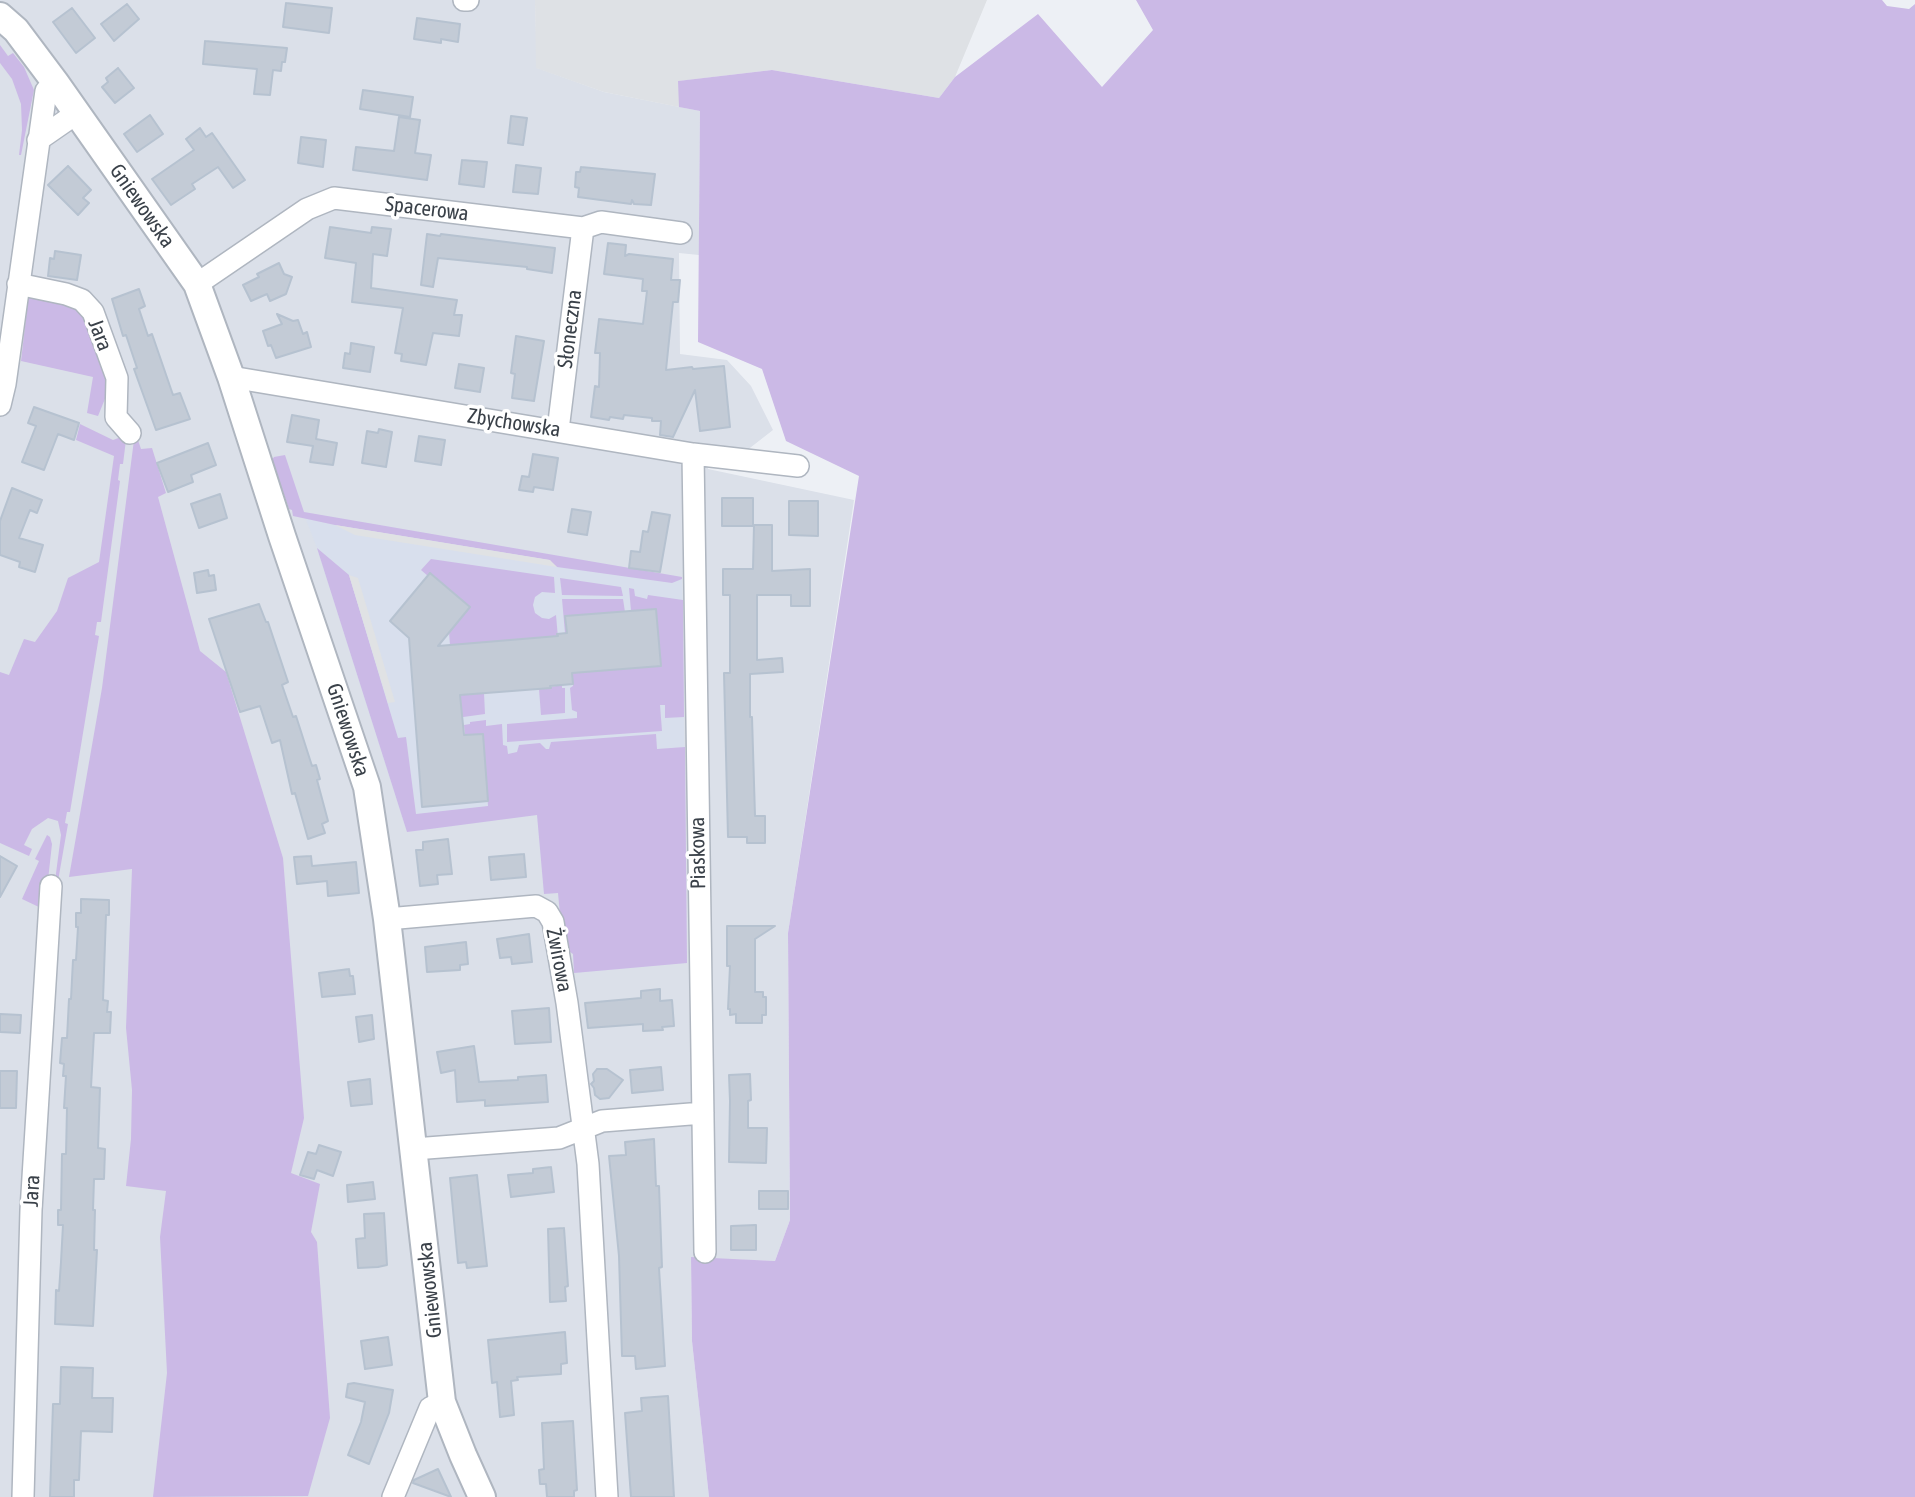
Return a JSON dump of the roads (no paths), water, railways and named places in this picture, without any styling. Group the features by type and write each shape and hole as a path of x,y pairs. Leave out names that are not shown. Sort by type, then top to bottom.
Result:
{"street":[{"name":"Gniewowska","path":"2,0 8,23 55,82 197,284 232,377 282,536 368,787 387,919 442,1402 482,1497"},
{"path":"0,405 46,91 55,82"},
{"path":"38,140 76,113"},
{"name":"Spacerowa","path":"197,284 307,209 334,198 583,228 601,222 681,233"},
{"name":"Słoneczna","path":"558,430 583,228"},
{"name":"Jara","path":"18,284 66,294 82,300 93,312 117,378 116,417 130,433"},
{"name":"Zbychowska","path":"232,377 693,454 797,466"},
{"name":"Piaskowa","path":"693,454 705,1252"},
{"name":"Jara","path":"23,1497 31,1210 51,886"},
{"name":"Żwirowa","path":"387,919 536,906 547,912 553,922 567,1003 588,1164 607,1497"},
{"path":"414,1149 559,1138 602,1121 703,1113"},
{"path":"393,1497 429,1408 442,1402"}]}
